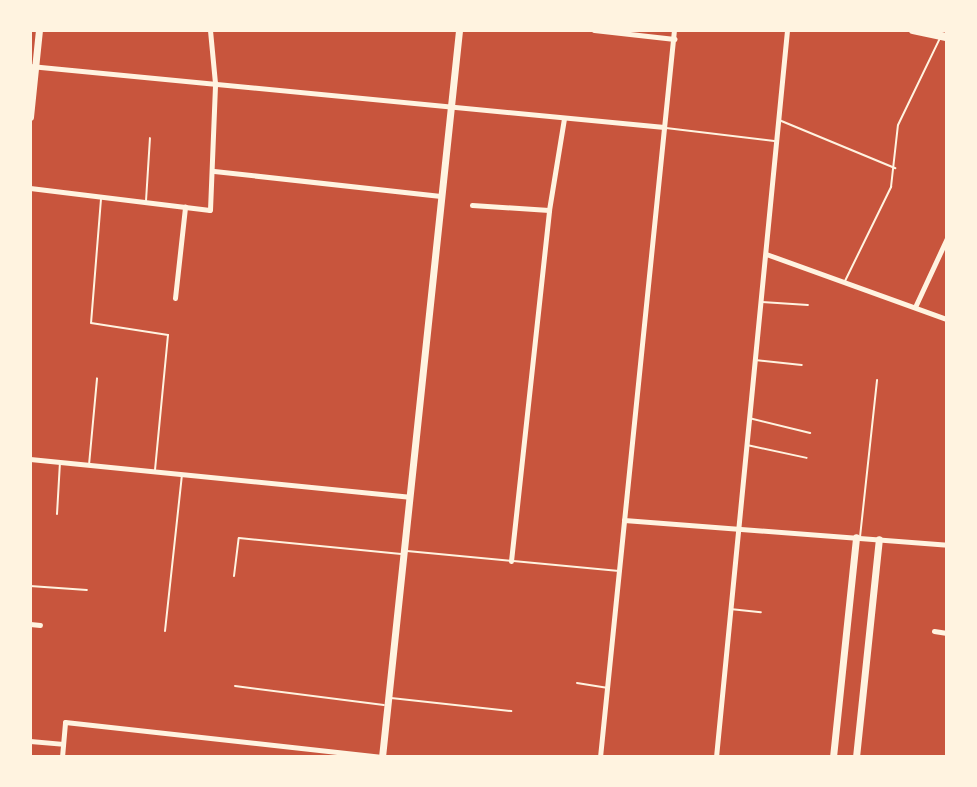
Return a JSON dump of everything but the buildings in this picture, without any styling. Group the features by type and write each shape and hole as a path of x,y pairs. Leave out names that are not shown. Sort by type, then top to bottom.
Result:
{"main road":[{"path":"913,30 944,36"}],"street":[{"path":"30,117 33,67 39,30"},
{"path":"30,188 210,210 214,171 215,84 210,30"},
{"path":"62,757 65,723 382,757 459,30"},
{"path":"594,30 674,39"},
{"path":"600,757 675,30"},
{"path":"716,757 736,531 747,445 788,30"},
{"path":"33,67 451,105 664,128"},
{"path":"511,561 549,210 564,118"},
{"path":"214,171 441,196"},
{"path":"472,205 549,210"},
{"path":"175,298 185,207"},
{"path":"915,307 947,238"},
{"path":"766,254 947,319"},
{"path":"30,459 410,498"},
{"path":"624,520 736,531 858,537 947,545"},
{"path":"833,757 858,537"},
{"path":"856,757 879,539"},
{"path":"30,624 40,625"},
{"path":"934,631 947,633"},
{"path":"30,741 63,744"}],"lane":[{"path":"845,281 891,187 895,168 898,125 944,36"},
{"path":"779,120 895,168"},
{"path":"664,128 777,141"},
{"path":"146,201 150,138"},
{"path":"102,196 91,322 168,335 155,471"},
{"path":"940,254 947,257"},
{"path":"761,302 808,305"},
{"path":"755,360 802,365"},
{"path":"89,465 97,378"},
{"path":"858,537 877,380"},
{"path":"749,418 810,433"},
{"path":"747,445 807,458"},
{"path":"57,514 60,462"},
{"path":"165,631 182,474"},
{"path":"234,576 239,538 619,571"},
{"path":"30,586 87,590"},
{"path":"730,609 761,612"},
{"path":"577,683 607,688"},
{"path":"236,686 388,702 511,711"},
{"path":"62,757 65,723"}]}
